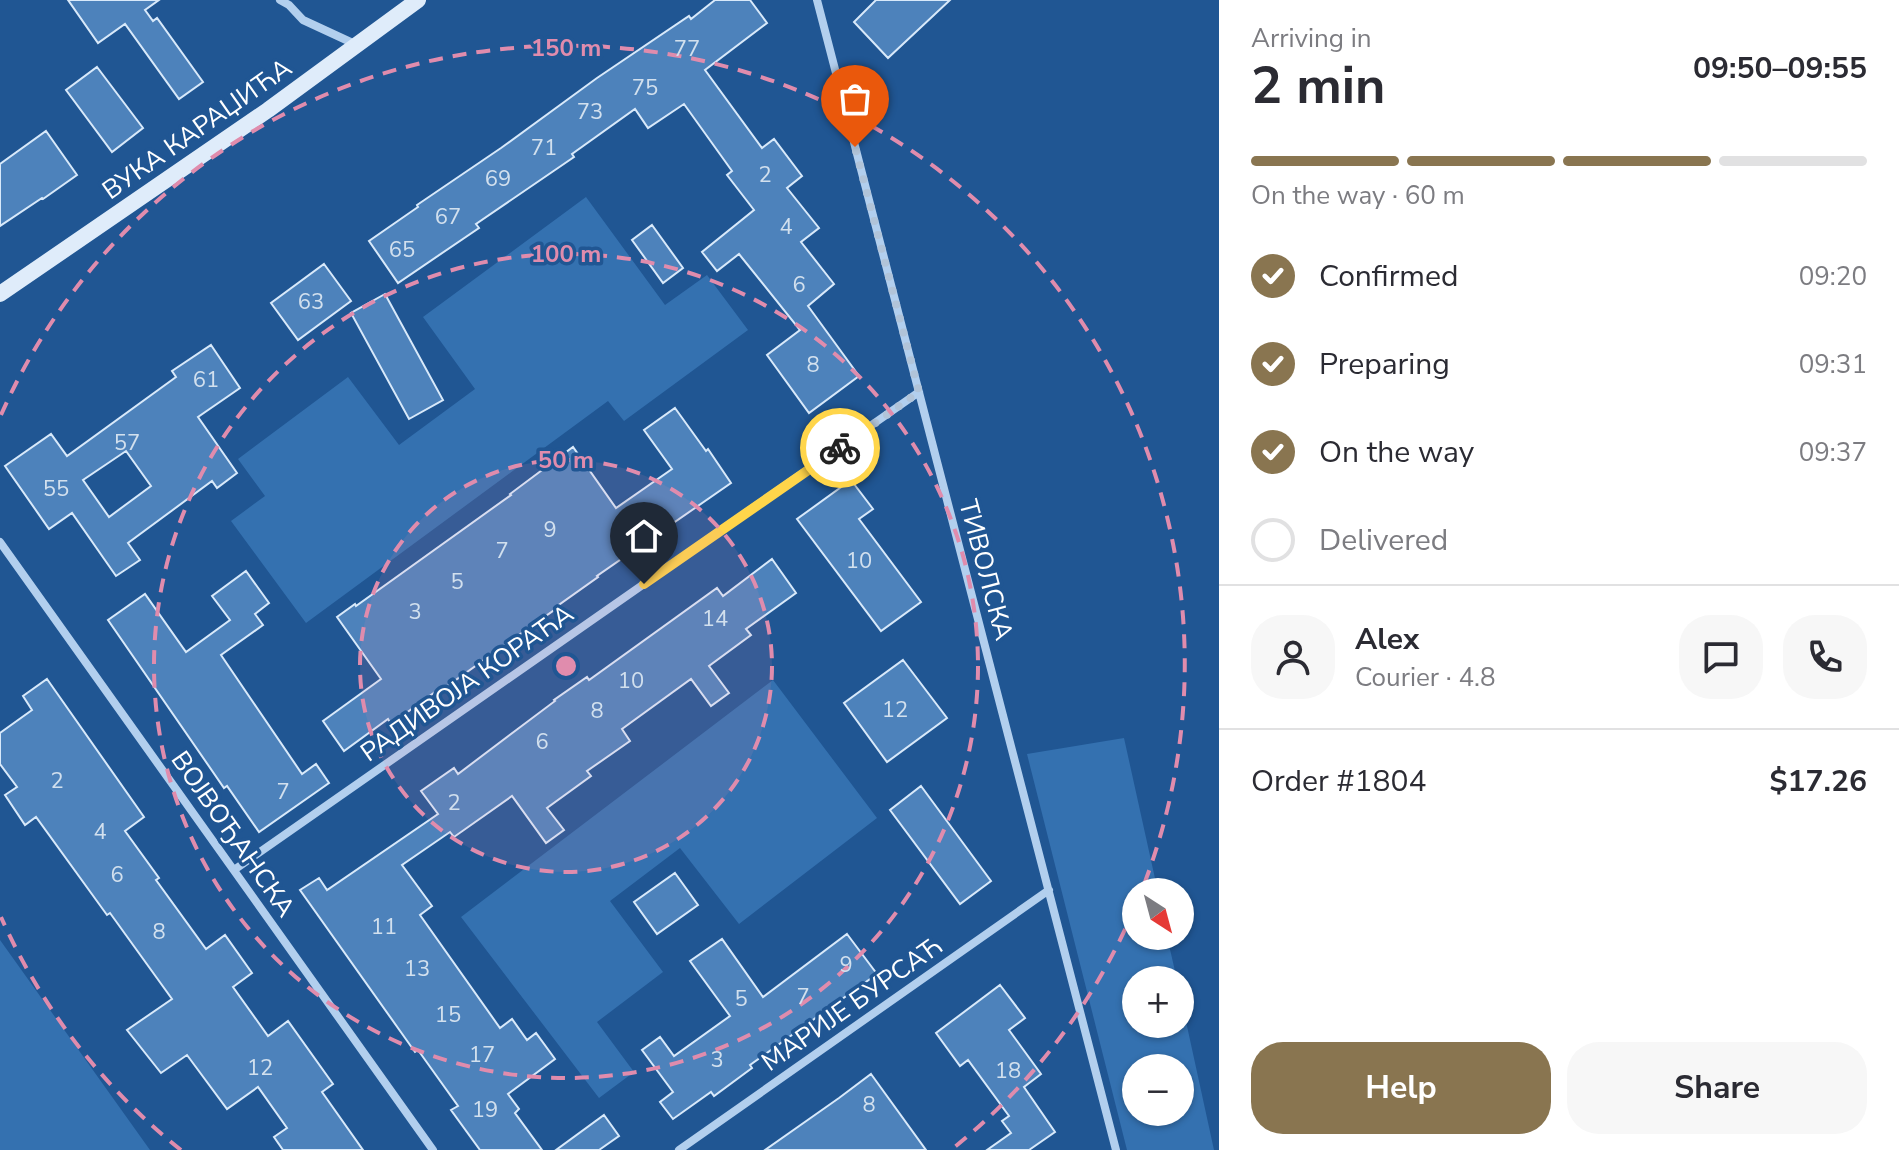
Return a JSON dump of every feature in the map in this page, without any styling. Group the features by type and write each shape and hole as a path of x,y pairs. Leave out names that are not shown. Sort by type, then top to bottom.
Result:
{"main road":[{"name":"ВУКА КАРАЏИЋА","path":"0,294 268,110 418,0"}],"street":[{"path":"280,0 303,20 358,45"},
{"name":"ТИВОЛСКА","path":"817,0 1116,1150"},
{"name":"РАДИВОЈА КОРАЋА","path":"234,870 919,392"},
{"name":"ВОЈВОЂАНСКА","path":"0,542 433,1150"},
{"name":"МАРИЈЕ БУРСАЋ","path":"679,1150 1049,890"}],"shaded area":[{"path":"586,197 665,305 707,275 748,330 624,421 608,401 306,623 231,521 265,496 238,459 348,377 399,445 475,389 423,317"},
{"path":"773,680 877,818 739,924 680,848 610,901 663,972 597,1022 634,1072 599,1098 461,917"},
{"path":"1124,738 1155,878 1122,878 1122,950 1170,950 1174,966 1122,966 1122,1038 1190,1038 1193,1054 1122,1054 1122,1126 1194,1126 1194,1058 1214,1150 1127,1150 1027,754"},
{"path":"0,940 150,1150 0,1150"}],"building":[{"path":"68,0 159,0 145,10 153,21 157,18 203,82 179,99 125,24 98,43"},
{"path":"715,0 750,0 767,23 705,70 762,148 774,139 802,176 787,188 819,228 801,242 834,284 808,306 859,376 809,413 767,355 800,330 739,254 717,271 702,252 754,210 727,175 732,171 684,104 648,128 635,109 572,154 574,157 476,224 479,228 398,283 369,241 597,78 689,16 691,19"},
{"path":"876,0 950,0 888,58 854,22"},
{"path":"97,67 143,128 112,152 66,90"},
{"path":"46,131 77,175 0,226 0,164"},
{"path":"652,225 683,268 663,283 632,240"},
{"path":"324,264 351,301 298,340 271,303"},
{"path":"385,294 443,400 409,419 351,313"},
{"path":"211,345 240,388 198,417 237,473 217,488 212,481 128,543 140,560 116,576 72,513 49,529 5,466 51,434 67,456 176,377 172,371","holes":["126,451 151,486 109,517 83,480"]},
{"path":"675,408 731,483 436,694 391,724 388,719 344,751 323,721 381,679 337,617 511,495 573,447 616,508 672,469 644,430"},
{"path":"851,480 873,509 859,519 921,602 881,631 797,519"},
{"path":"772,559 796,593 746,629 751,635 709,666 729,693 711,706 691,679 622,729 630,741 587,771 591,776 547,808 564,830 546,843 512,796 454,837 450,832 402,865 432,906 420,915 500,1028 512,1019 527,1040 536,1033 555,1059 508,1094 519,1109 515,1113 542,1150 480,1150 451,1110 458,1106 418,1050 415,1052 300,890 319,878 327,890 438,814 421,791 454,768 458,774 587,677 589,680 717,588 723,596"},
{"path":"246,571 269,603 255,614 263,625 221,655 302,774 316,764 329,783 259,832 227,786 224,788 108,620 145,594 186,652 230,620 212,596"},
{"path":"903,660 947,718 887,762 844,703"},
{"path":"47,679 144,817 125,831 159,878 156,880 206,949 225,935 252,973 233,987 268,1036 288,1021 333,1084 322,1092 363,1150 283,1150 274,1137 287,1128 258,1087 227,1109 187,1055 161,1073 127,1030 172,999 36,817 25,825 5,795 17,787 0,764 0,733 32,710 23,696"},
{"path":"921,786 991,881 960,904 890,810"},
{"path":"675,873 698,905 657,934 634,902"},
{"path":"847,934 877,974 750,1065 752,1068 714,1096 711,1092 673,1119 660,1102 673,1092 642,1050 660,1037 674,1056 730,1016 690,961 722,939 763,997"},
{"path":"1000,985 1025,1018 1009,1030 1041,1074 1024,1087 1055,1132 1029,1150 987,1150 1011,1133 1002,1121 1009,1116 968,1060 960,1066 936,1033"},
{"path":"871,1074 926,1150 765,1150 839,1098"},
{"path":"604,1115 619,1136 599,1150 556,1150"}],"way so far":[{"path":"840,448 919,392 855,147"}],"route":[{"path":"644,584 840,448"}]}
